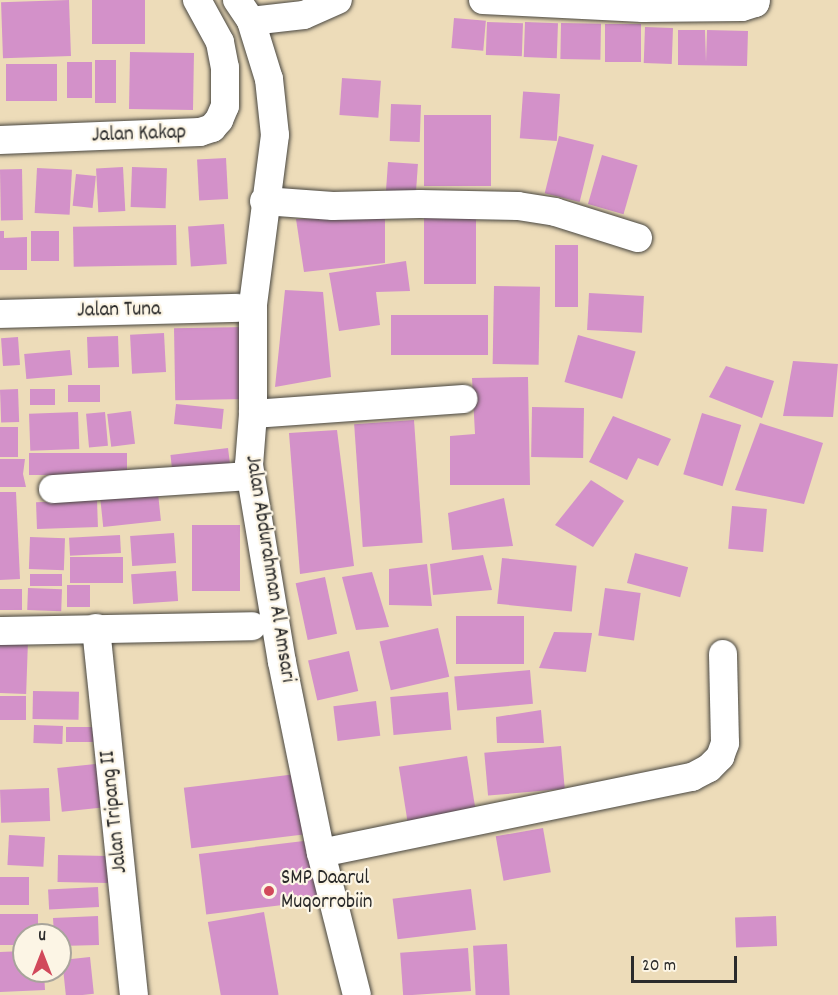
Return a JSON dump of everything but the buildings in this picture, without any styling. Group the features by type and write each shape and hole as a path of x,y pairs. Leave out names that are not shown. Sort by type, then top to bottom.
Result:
{"street":[{"name":"Jalan Kakap","path":"0,140 200,132 212,128 219,120 225,106 225,68 220,42 197,0"},
{"path":"244,10 298,8 338,0"},
{"path":"483,0 742,7 755,3 756,0"},
{"name":"Jalan Abdurahman Al Amsari","path":"244,10 269,80 274,108 275,135 264,201 253,304 253,414 249,465 276,632 321,853 357,995"},
{"path":"264,201 333,206 420,204 518,206 555,212 638,238"},
{"name":"Jalan Tuna","path":"0,314 237,308"},
{"path":"253,414 463,399"},
{"path":"53,489 251,476"},
{"path":"0,632 252,626"},
{"name":"Jalan Tripang II","path":"96,628 134,995"},
{"path":"321,853 660,785 700,773 720,757 725,743 727,727 723,654"}],"place":[{"name":"SMP Daarul Muqorrobiin","path":"269,891"}]}
